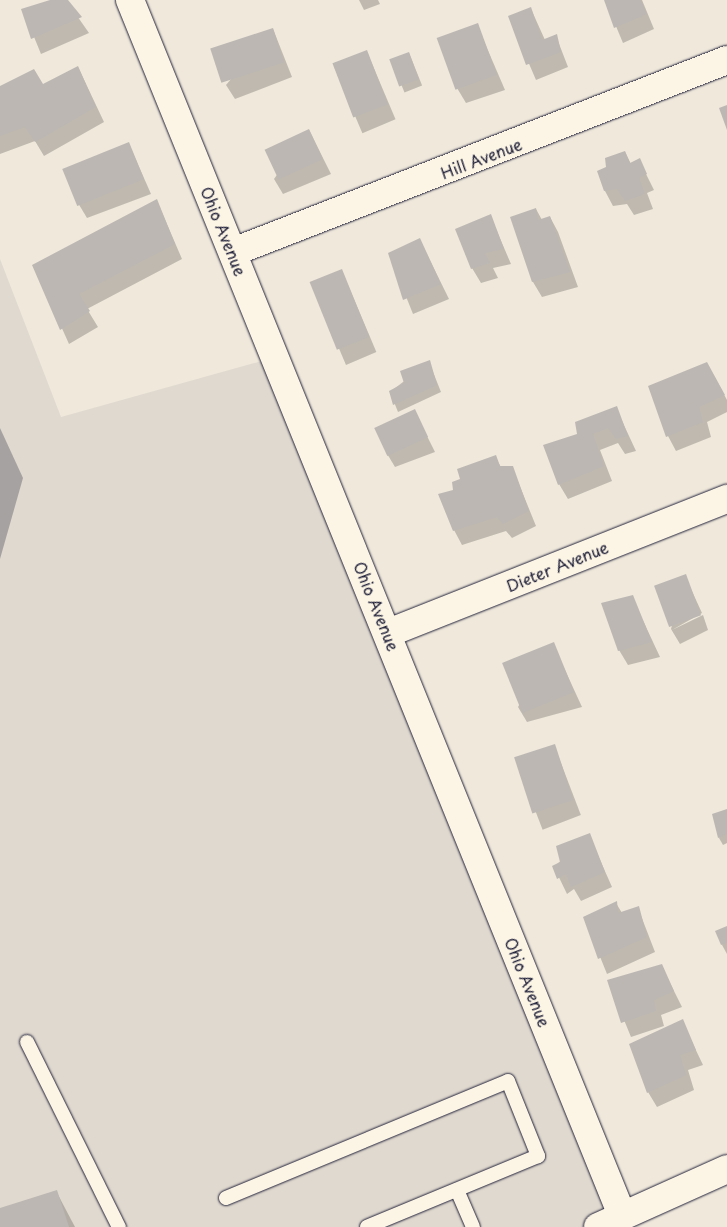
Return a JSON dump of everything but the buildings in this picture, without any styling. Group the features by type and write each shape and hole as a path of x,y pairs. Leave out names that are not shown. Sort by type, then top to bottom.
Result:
{"street":[{"name":"Ohio Avenue","path":"130,0 622,1213"},
{"name":"Hill Avenue","path":"233,252 727,60"},
{"name":"Dieter Avenue","path":"388,633 727,499"},
{"path":"598,1227 622,1213 727,1169"}],"lane":[{"path":"27,1042 119,1227"},
{"path":"226,1198 508,1080 538,1156 367,1227"},
{"path":"457,1190 473,1227"}],"shaded area":[{"path":"0,259 61,417 276,357 627,1227 0,1227"},
{"path":"0,428 23,478 0,559"}]}
